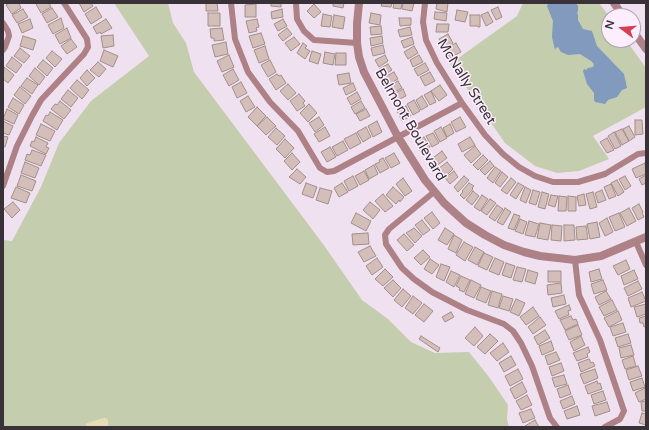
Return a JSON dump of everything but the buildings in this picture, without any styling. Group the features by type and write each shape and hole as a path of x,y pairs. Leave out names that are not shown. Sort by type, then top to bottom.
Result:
{"street":[{"path":"3,186 17,146 41,100 79,59 88,47 87,39 64,3"},
{"path":"231,3 235,39 248,72 270,102 298,131 320,168 327,172 334,171 462,103"},
{"path":"296,3 297,19 304,31 314,40 357,44"},
{"name":"Belmont Boulevard","path":"359,3 357,44 358,57 364,72 398,137 434,192 466,223 484,235 504,245 540,256 575,260 601,256 646,237"},
{"name":"McNally Street","path":"425,3 423,22 426,40 437,63 462,103 485,135 503,154 519,167 535,176 553,182 578,182 601,175 638,154 646,153"},
{"path":"3,23 9,36 3,50"},
{"path":"434,192 389,229 385,235 386,244 402,268 414,280 432,292 467,310 504,324 513,331 521,343 532,366 550,418 557,427"},
{"path":"636,242 646,265"},
{"path":"575,260 579,295 600,340 624,411 620,419 605,427"}],"green space":[{"path":"114,3 168,3 173,23 186,43 194,72 323,244 362,300 388,319 411,342 435,353 469,352 489,377 508,405 507,419 509,427 3,427 3,240 12,241 41,187 59,143 91,101 149,56"},
{"path":"523,3 599,3 603,8 601,8 601,48 632,48 646,68 646,107 593,136 609,159 579,171 557,173 535,166 505,143 450,64 517,16"}],"sand":[{"path":"103,418 108,420 108,427 86,427 87,423"}],"water":[{"path":"576,3 578,6 578,20 583,29 592,31 597,46 624,74 627,88 622,90 617,97 608,100 605,104 595,102 594,93 587,84 583,71 584,69 586,70 593,67 594,64 580,54 568,55 561,52 558,47 555,50 552,37 553,21 547,6 548,4"}]}
